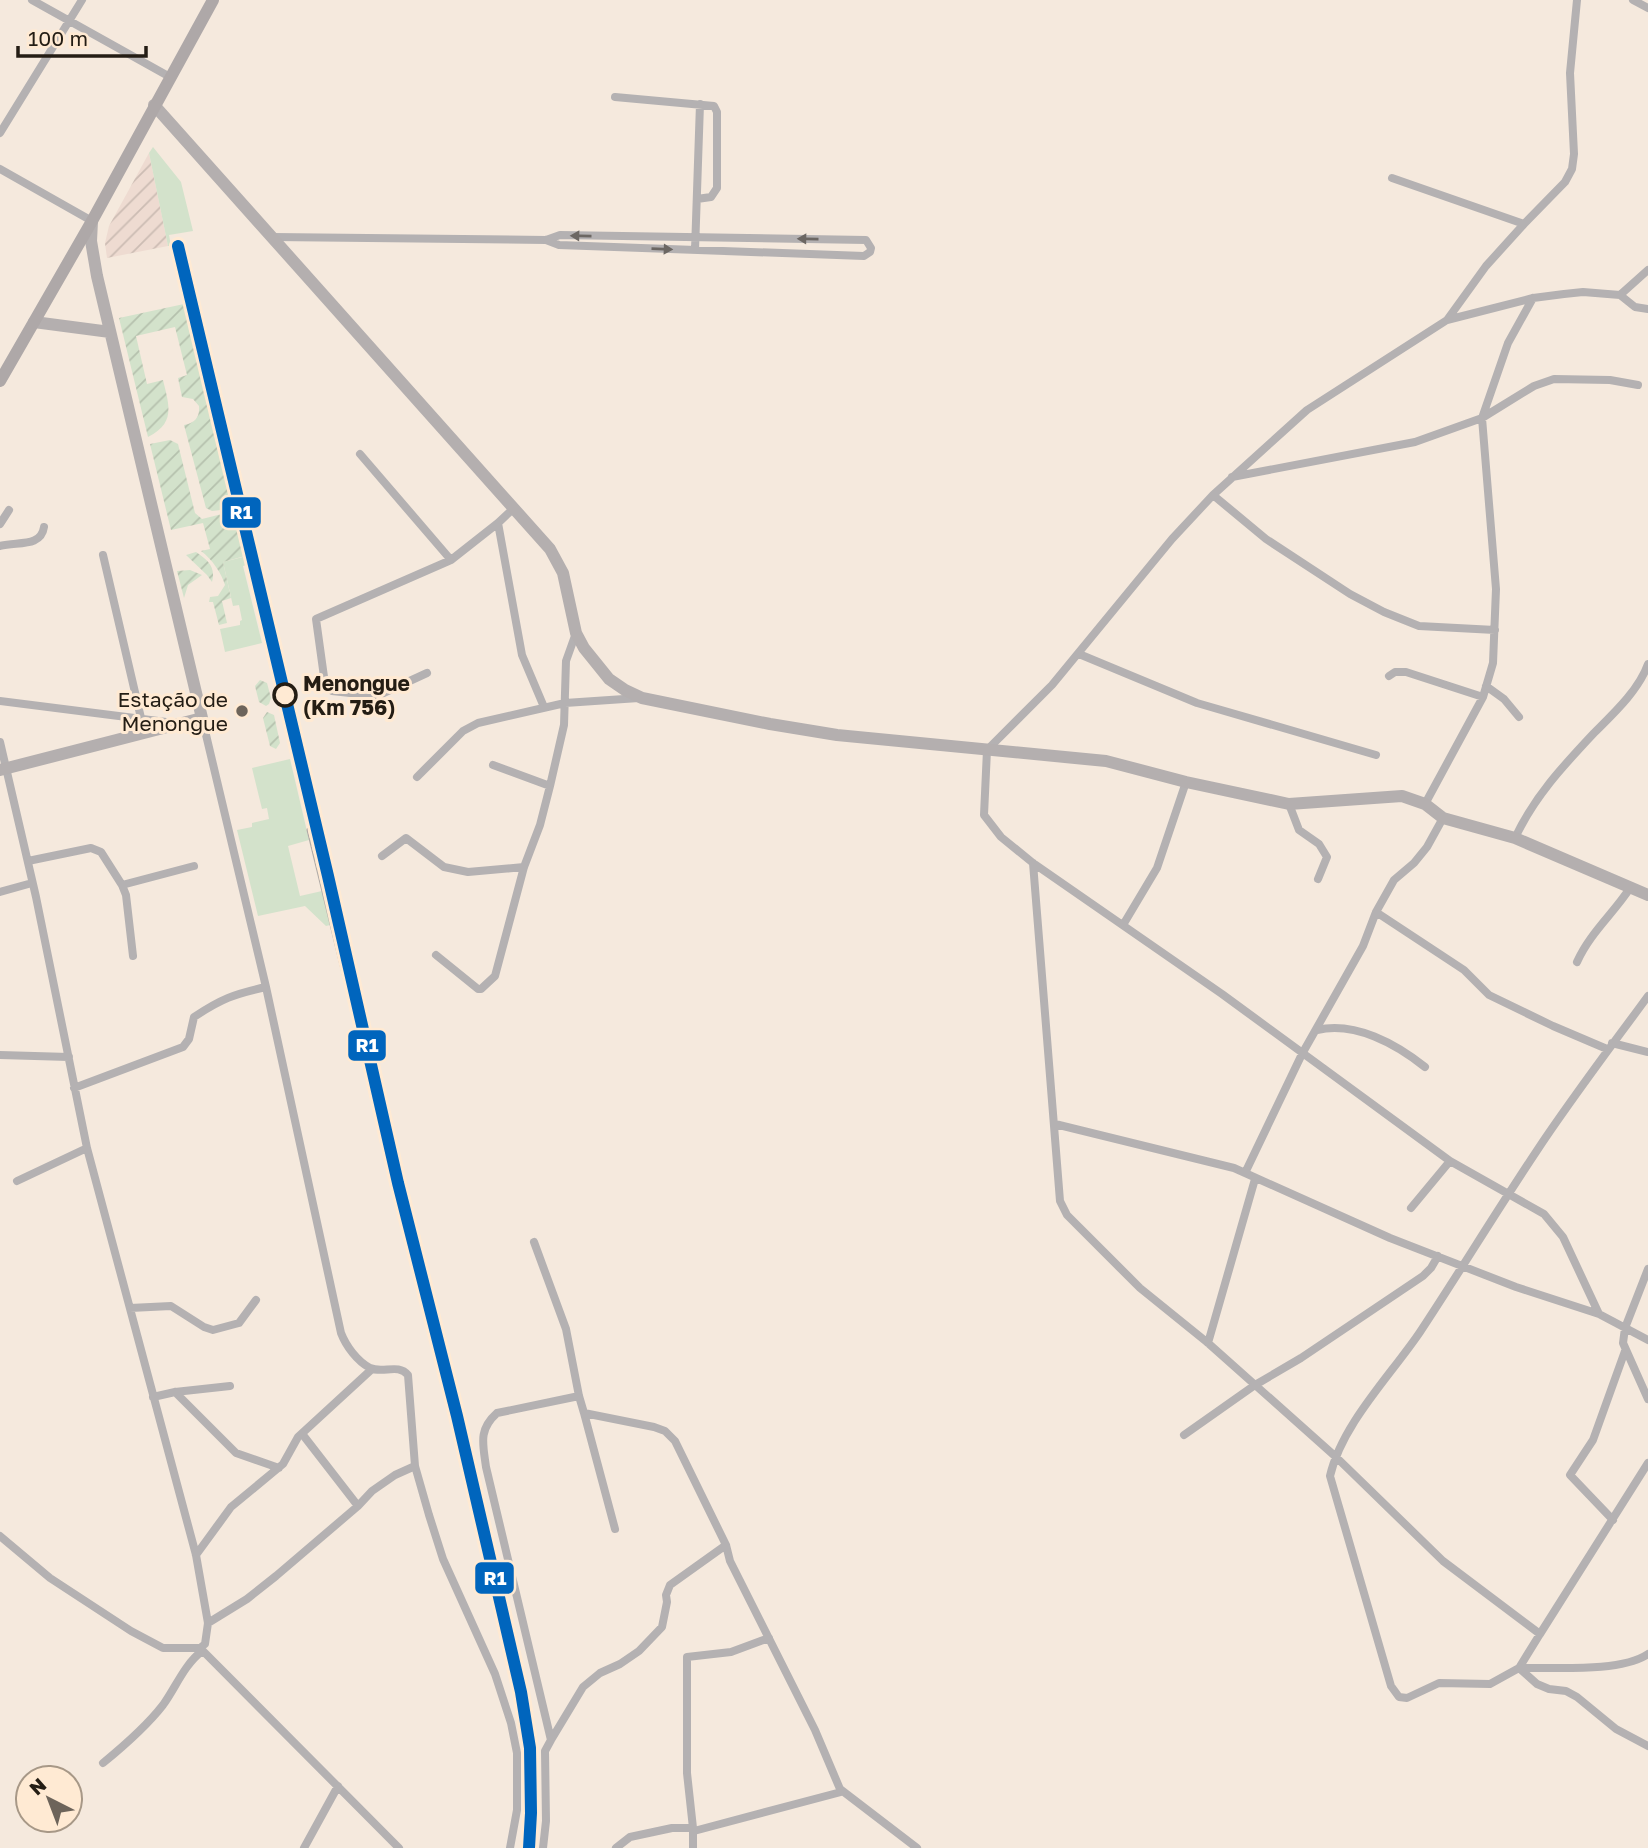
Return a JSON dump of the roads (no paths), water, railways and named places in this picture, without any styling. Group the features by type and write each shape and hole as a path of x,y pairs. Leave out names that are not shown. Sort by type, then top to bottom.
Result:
{"main road":[{"path":"0,381 92,221 213,0"}],"street":[{"path":"32,0 170,77"},
{"path":"0,133 82,0"},
{"path":"1447,320 1486,266 1565,182 1572,169 1574,154 1570,73 1577,0"},
{"path":"1633,0 1648,8"},
{"path":"615,97 714,106 717,112 717,188 711,197 697,198"},
{"path":"695,250 700,104"},
{"path":"154,105 550,549 560,564 576,633 596,666 625,690 642,698 838,735 1106,761 1186,782 1289,804 1402,796 1425,804 1443,817 1515,838 1648,895"},
{"path":"0,169 92,221 91,241 110,332 266,987 341,1333 353,1353 372,1369 401,1369 408,1375 415,1466 443,1559 495,1674 511,1723 517,1765 517,1810 510,1848"},
{"path":"1392,178 1524,224"},
{"path":"273,237 546,240 561,235 866,240 871,248 870,253 864,256 559,245 546,240"},
{"path":"1620,295 1648,270"},
{"path":"1599,1314 1563,1237 1544,1214 1450,1160 1223,994 1033,863 1001,837 984,815 987,750 1080,654 1172,539 1213,495 1307,410 1447,320 1533,298 1583,292 1620,295 1635,306 1648,309"},
{"path":"1425,804 1483,697 1493,663 1496,630 1495,577 1482,418 1508,342 1533,298"},
{"path":"34,323 110,332"},
{"path":"1231,478 1403,444 1482,418 1534,386 1554,379 1610,380 1638,385"},
{"path":"360,454 451,560"},
{"path":"1213,495 1276,546 1350,594 1384,612 1419,626 1496,630"},
{"path":"428,673 380,695 332,691 325,684 316,622 319,616 451,560 514,508"},
{"path":"0,524 9,510"},
{"path":"498,523 522,655 544,707"},
{"path":"0,546 38,540 43,535 44,527"},
{"path":"103,555 141,718"},
{"path":"436,955 478,989 492,980 496,971 524,867 540,825 563,732 566,661 576,633"},
{"path":"1080,654 1198,703 1376,755"},
{"path":"1515,838 1526,815 1546,786 1615,711 1647,671"},
{"path":"1389,676 1406,672 1483,697"},
{"path":"1486,687 1504,699 1519,718"},
{"path":"417,777 470,727 565,703 642,698"},
{"path":"0,701 179,724"},
{"path":"3,769 202,718"},
{"path":"0,742 3,769 28,862 87,1148 197,1555 208,1623 205,1644 164,1704 103,1763"},
{"path":"493,765 550,786"},
{"path":"1123,925 1157,868 1186,782"},
{"path":"1289,804 1299,830 1319,845 1327,857 1318,879"},
{"path":"1245,1173 1302,1054 1363,946 1376,912 1395,880 1414,863 1427,846 1443,817"},
{"path":"383,856 406,838 444,867 468,872 524,867"},
{"path":"28,862 97,849 122,886 133,956"},
{"path":"1033,863 1055,1124 1057,1185 1067,1214 1140,1288 1208,1343 1336,1457 1443,1561 1540,1634"},
{"path":"122,886 194,866"},
{"path":"0,892 32,883"},
{"path":"1577,962 1601,923 1630,888"},
{"path":"1376,912 1464,970 1489,995 1542,1021 1609,1046 1648,1052"},
{"path":"74,1088 183,1047 189,1039 194,1017 233,994 266,987"},
{"path":"1648,996 1609,1046 1419,1334 1368,1400 1336,1457 1331,1476 1331,1484 1394,1692 1406,1698 1439,1683 1490,1684 1519,1668 1588,1668 1638,1660 1648,1654"},
{"path":"1317,1030 1333,1026 1384,1041 1403,1050 1425,1068"},
{"path":"0,1055 69,1057"},
{"path":"1055,1124 1207,1160 1245,1173 1390,1238 1516,1287 1599,1314 1648,1340"},
{"path":"17,1181 87,1148"},
{"path":"1412,1208 1450,1160"},
{"path":"1208,1343 1255,1179"},
{"path":"534,1242 566,1329 579,1396 615,1529"},
{"path":"1184,1435 1255,1385 1301,1358 1423,1276 1432,1268 1438,1256"},
{"path":"1648,1269 1625,1328 1623,1343 1648,1399"},
{"path":"130,1308 171,1306 213,1330 239,1323 256,1300"},
{"path":"1612,1520 1570,1475 1593,1440 1625,1351"},
{"path":"197,1555 231,1507 278,1468 289,1457 298,1437 372,1369"},
{"path":"153,1397 175,1392 230,1387"},
{"path":"175,1392 236,1453 278,1468"},
{"path":"551,1740 486,1466 484,1429 497,1413 579,1396"},
{"path":"584,1413 654,1427 670,1435 675,1441 726,1545 730,1561 815,1730 840,1788 917,1848"},
{"path":"303,1435 358,1506"},
{"path":"1519,1668 1648,1463"},
{"path":"208,1623 267,1584 372,1491 395,1475 415,1466"},
{"path":"0,1536 50,1578 131,1631 163,1648 201,1650 398,1848"},
{"path":"543,1848 546,1821 545,1751 583,1687 600,1673 639,1651 662,1628 666,1595 670,1585 726,1545"},
{"path":"693,1848 687,1773 687,1657 731,1652 769,1638"},
{"path":"1519,1668 1537,1685 1566,1691 1577,1697 1616,1729 1648,1746"},
{"path":"304,1848 338,1786"},
{"path":"616,1848 630,1836 672,1828 693,1828 694,1831 841,1792 840,1788"}],"railway":[{"path":"309,830 351,1002 380,1100"}],"place":[{"name":"Menongue (Km 756)","path":"285,695"},
{"name":"Estação de Menongue","path":"242,711"}]}
